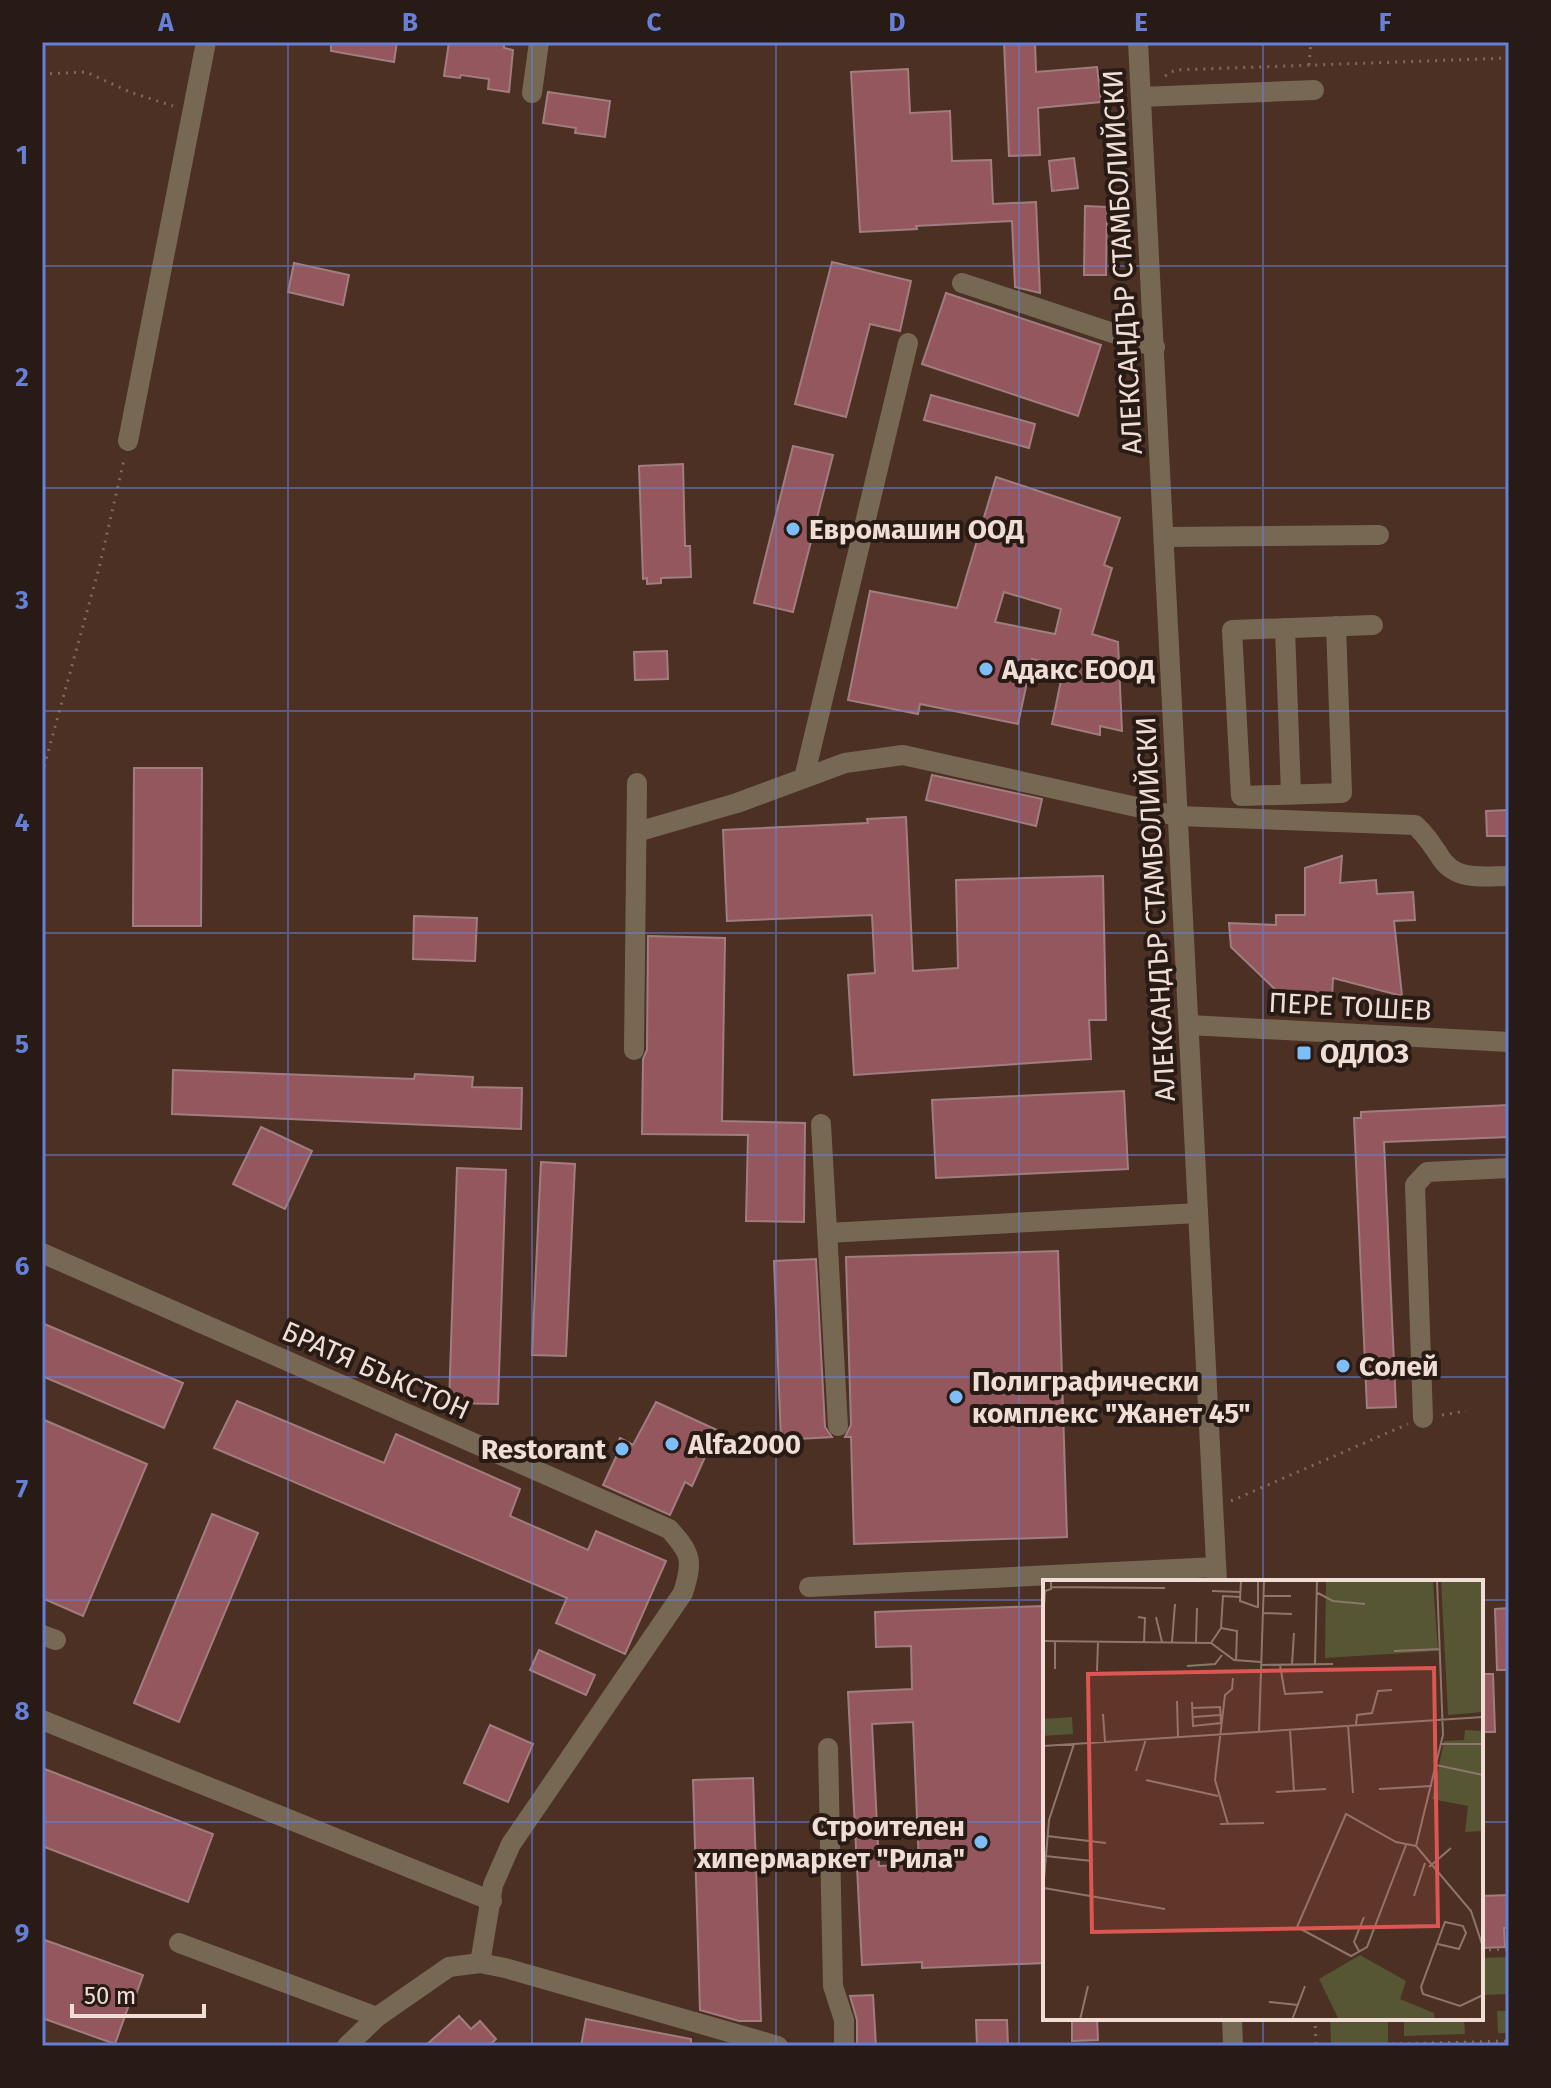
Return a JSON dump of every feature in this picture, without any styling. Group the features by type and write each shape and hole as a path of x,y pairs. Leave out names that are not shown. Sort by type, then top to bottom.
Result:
{"street":[{"path":"128,441 206,42"},
{"path":"532,93 539,42"},
{"name":"АЛЕКСАНДЪР СТАМБОЛИЙСКИ","path":"1138,42 1216,1574"},
{"path":"1141,97 1314,90"},
{"path":"962,283 1155,347"},
{"path":"804,778 908,343"},
{"path":"1165,537 1379,535"},
{"path":"1336,626 1342,793 1241,796 1232,630 1336,626 1373,625"},
{"path":"1285,628 1291,794"},
{"path":"637,832 737,803 845,763 903,755 1177,816 1415,825 1429,837 1450,870 1466,877 1509,876"},
{"path":"634,1050 637,783"},
{"path":"1258,820 1259,795"},
{"name":"ПЕРЕ ТОШЕВ","path":"1189,1025 1509,1042"},
{"path":"821,1124 838,1426"},
{"path":"1423,1418 1415,1185 1427,1172 1509,1168"},
{"path":"827,1233 1198,1213"},
{"name":"БРАТЯ БЪКСТОН","path":"42,1253 669,1529 684,1545 691,1567 683,1593 511,1844 493,1885 480,1963"},
{"path":"809,1587 1216,1574"},
{"path":"42,1720 492,1901"},
{"path":"828,1748 833,1986 844,2020 844,2046"},
{"path":"179,1943 377,2017"},
{"path":"352,2044 377,2017 449,1967 480,1963 778,2046"},
{"path":"1232,2020 1233,2046"}],"path":[{"path":"1309,65 1311,42"},
{"path":"1165,96 1165,75 1175,70 1509,58"},
{"path":"42,74 86,72 130,92 192,112"},
{"path":"42,774 99,568 128,441"},
{"path":"1214,1512 1257,1487 1423,1418 1466,1411"},
{"path":"1483,1950 1509,1949"},
{"path":"1315,2020 1316,2046 1509,2041"}],"shaded area":[{"path":"1509,1957 1509,1994 1483,1995 1483,1958"},
{"path":"1497,2011 1509,2011 1509,2033 1498,2033"},
{"path":"1330,2020 1388,2020 1388,2043 1331,2044"},
{"path":"1404,2020 1464,2020 1465,2034 1404,2036"}],"building":[{"path":"331,42 397,42 394,62 331,51"},
{"path":"449,42 504,42 504,48 513,50 509,92 488,89 489,79 444,76"},
{"path":"1004,42 1035,42 1036,72 1097,67 1101,102 1038,108 1040,155 1009,156"},
{"path":"908,69 910,113 950,111 952,161 991,160 993,204 1036,202 1040,293 1015,287 1012,221 860,232 851,72"},
{"path":"548,92 610,101 605,137 575,133 576,128 543,123"},
{"path":"1074,158 1078,188 1052,191 1049,161"},
{"path":"1085,206 1107,207 1106,275 1084,275"},
{"path":"832,262 911,281 900,331 870,324 846,417 795,404"},
{"path":"294,263 349,275 343,305 288,292"},
{"path":"946,293 1101,345 1078,416 922,364"},
{"path":"931,395 1035,424 1029,448 924,420"},
{"name":"Евромашин ООД","path":"793,446 833,455 793,612 754,603"},
{"path":"683,464 685,546 690,546 691,577 661,578 661,583 647,584 647,578 643,579 639,466"},
{"path":"996,477 1120,518 1104,565 1112,568 1092,634 1118,642 1122,731 1100,726 1100,735 1052,724 1064,666 1032,659 1018,724 920,704 918,714 848,700 870,591 957,608","holes":["1004,592 1061,609 1055,634 995,622"]},
{"path":"667,651 668,679 635,680 634,652"},
{"path":"134,768 202,768 201,926 133,926"},
{"path":"932,775 1042,799 1036,826 926,800"},
{"path":"1509,810 1509,836 1487,836 1486,811"},
{"path":"906,817 913,971 958,968 956,880 1103,876 1106,1020 1089,1020 1091,1059 854,1075 848,975 875,973 872,915 727,921 723,830 868,823 867,819"},
{"path":"1342,856 1340,883 1376,880 1377,894 1413,892 1415,920 1394,921 1402,996 1333,978 1332,1000 1283,997 1231,947 1229,923 1276,925 1276,915 1305,915 1305,868"},
{"path":"414,916 477,918 475,961 413,959"},
{"path":"648,936 725,938 722,1121 805,1123 804,1222 746,1221 748,1135 642,1134 643,1059 647,1050"},
{"path":"173,1070 414,1079 415,1074 473,1077 472,1087 522,1088 521,1129 172,1114"},
{"path":"1124,1091 1128,1169 936,1178 932,1100"},
{"path":"1509,1105 1509,1137 1384,1142 1396,1407 1367,1408 1354,1118 1361,1118 1361,1112"},
{"path":"261,1127 312,1151 285,1209 233,1184"},
{"path":"541,1162 575,1164 566,1356 532,1355"},
{"path":"457,1168 506,1170 498,1404 449,1403"},
{"name":"Полиграфически комплекс \"Жанет 45\"","path":"1058,1251 1067,1537 854,1544 851,1437 845,1437 851,1425 846,1257"},
{"path":"816,1259 825,1427 832,1437 781,1440 774,1261"},
{"path":"42,1323 183,1383 164,1428 42,1376"},
{"path":"237,1401 384,1463 396,1434 520,1489 510,1516 588,1550 596,1531 666,1561 625,1654 556,1623 567,1598 214,1448"},
{"name":"Alfa2000","path":"656,1402 717,1430 692,1486 685,1482 670,1515 603,1485 617,1455 614,1453 620,1438 633,1445"},
{"path":"42,1419 147,1464 83,1616 42,1598"},
{"path":"212,1514 258,1533 179,1722 134,1703"},
{"name":"Строителен хипермаркет \"Рила\"","path":"1042,1606 1043,1963 922,1968 922,1962 862,1965 848,1692 912,1689 911,1646 876,1647 875,1612","holes":["913,1722 919,1864 879,1866 872,1724"]},
{"path":"1509,1608 1509,1670 1497,1670 1495,1609"},
{"path":"539,1650 595,1675 586,1695 530,1670"},
{"path":"1483,1674 1493,1674 1495,1732 1483,1732"},
{"path":"490,1725 533,1744 508,1802 464,1783"},
{"path":"42,1768 213,1834 188,1902 42,1846"},
{"path":"753,1778 761,2021 739,2021 700,2010 693,1780"},
{"path":"1509,1895 1509,1928 1504,1928 1505,1947 1483,1948 1483,1896"},
{"path":"42,1939 143,1975 115,2044 42,2018"},
{"path":"873,1995 876,2046 857,2046 857,2020 850,1996"},
{"path":"459,2016 471,2029 480,2021 496,2039 489,2046 425,2046"},
{"path":"586,2019 691,2039 691,2046 581,2046"},
{"path":"976,2020 1007,2020 1008,2046 977,2046"},
{"path":"1072,2020 1097,2020 1098,2040 1072,2041"}],"place":[{"name":"Евромашин ООД","path":"793,529"},
{"name":"Адакс ЕООД","path":"986,669"},
{"name":"ОДЛОЗ","path":"1304,1053"},
{"name":"Солей","path":"1343,1366"},
{"name":"Полиграфически комплекс \"Жанет 45\"","path":"956,1397"},
{"name":"Alfa2000","path":"672,1444"},
{"name":"Restorant","path":"622,1449"},
{"name":"Строителен хипермаркет \"Рила\"","path":"981,1842"}]}
